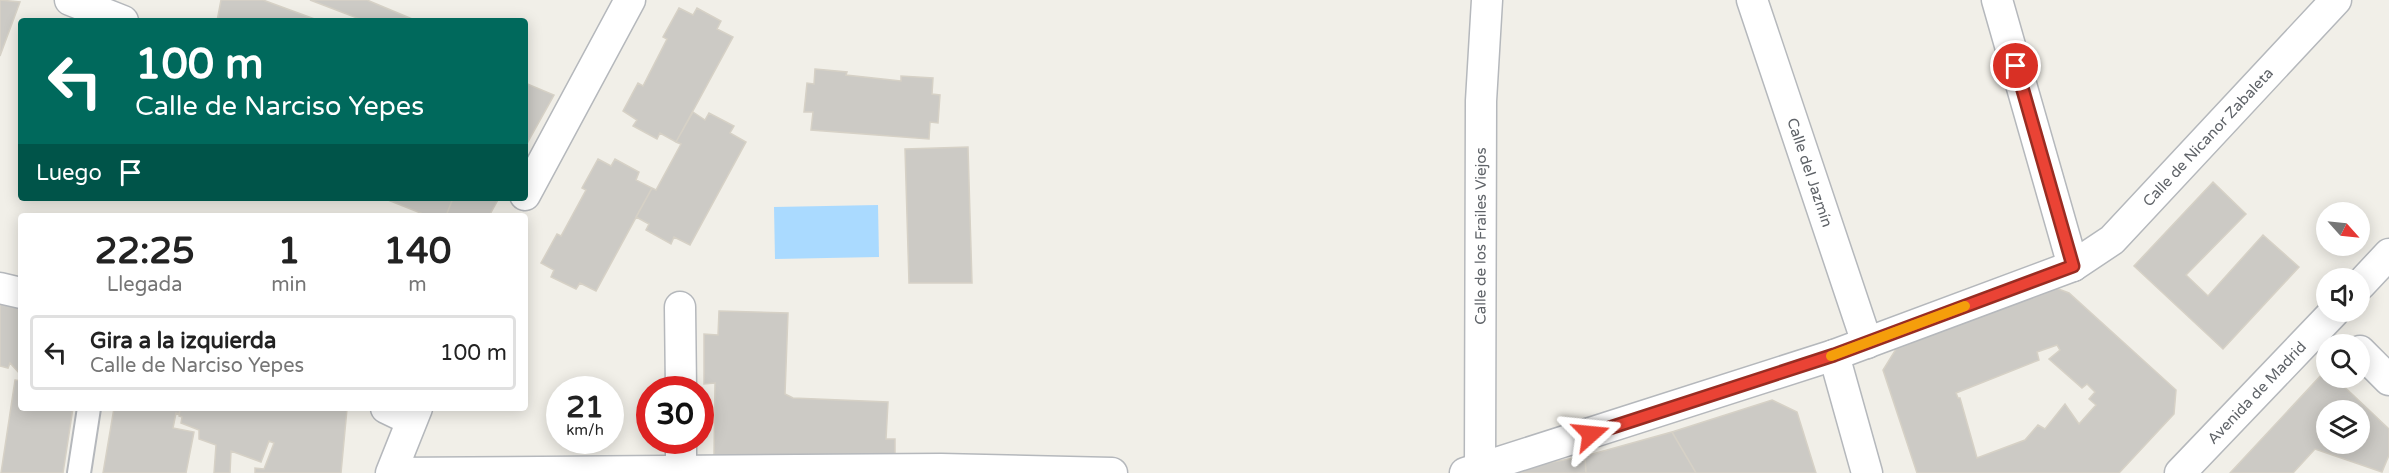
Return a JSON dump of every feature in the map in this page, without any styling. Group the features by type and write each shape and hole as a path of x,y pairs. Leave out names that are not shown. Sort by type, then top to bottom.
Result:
{"street":[{"path":"70,0 115,18"},
{"path":"528,186 630,0"},
{"name":"Calle de los Frailes Viejos","path":"1475,472 1481,101 1487,0"},
{"name":"Calle del Jazmín","path":"1752,0 1867,343"},
{"path":"1997,0 2073,266"},
{"name":"Calle de Nicanor Zabaleta","path":"1475,472 1834,355 2073,266 2112,240 2336,0"},
{"path":"2370,274 2389,254"},
{"path":"0,288 18,292"},
{"path":"680,307 681,376"},
{"name":"Avenida de Madrid","path":"2180,473 2324,322"},
{"path":"2335,322 2344,334"},
{"path":"1834,355 1867,473"},
{"path":"2370,361 2389,380"},
{"path":"79,473 89,411"},
{"path":"405,412 391,473 941,469 1112,473"},
{"path":"681,454 681,471"}],"water":[{"path":"878,205 879,257 775,259 774,207"}],"building":[{"path":"0,0 20,2 0,56"},
{"path":"221,0 263,0 312,18 218,18"},
{"path":"310,0 367,0 410,18 357,18"},
{"path":"679,8 693,15 697,8 721,21 717,29 733,37 676,142 660,133 657,139 633,126 637,120 623,111 638,83 643,86 667,39 663,37"},
{"path":"815,69 901,81 901,76 933,78 932,94 940,95 938,123 930,122 929,139 811,130 813,112 804,112 807,83 814,84"},
{"path":"528,84 554,95 528,142"},
{"path":"693,112 705,120 709,113 734,126 730,133 746,142 690,245 674,237 671,244 646,230 649,224 636,217 652,188 656,190 681,144 676,142"},
{"path":"968,147 972,283 909,283 905,149"},
{"path":"598,159 611,166 615,159 639,172 636,180 652,188 596,291 580,283 576,289 551,277 554,270 541,263 557,234 561,236 586,190 582,188"},
{"path":"2213,182 2246,214 2186,275 2208,296 2263,235 2299,267 2223,349 2134,266"},
{"path":"390,201 452,201 447,213 420,213"},
{"path":"452,201 497,201 491,213 447,213"},
{"path":"2053,287 2069,293 2176,390 2174,414 2119,473 1917,473 1883,370 1896,349","holes":["2057,345 2060,350 2049,359 2082,388 2087,384 2095,392 2089,399 2096,405 2079,424 2065,404 2045,429 2038,425 2025,440 1977,458 1960,398 1956,393 2039,360 2037,352"]},
{"path":"0,303 18,307 18,372 10,363 8,368 0,366"},
{"path":"719,311 788,313 785,394 793,398 888,402 886,439 895,439 895,458 714,455 715,383 714,376 704,376 704,334 718,335"},
{"path":"15,380 18,380 18,411 73,411 63,473 1,473"},
{"path":"2316,381 2316,388 2346,388 2358,400 2316,400 2316,449 2293,473 2230,473"},
{"path":"1772,400 1797,412 1816,473 1696,473 1672,432"},
{"path":"113,411 180,411 179,414 176,413 173,428 194,432 186,473 103,473"},
{"path":"180,411 347,411 341,473 255,473 255,468 264,469 274,443 269,441 261,462 231,451 230,473 214,473 216,445 199,439 199,430 181,423 182,417 179,416"},
{"path":"2370,411 2389,429 2389,455 2382,472 2330,454 2370,454"},
{"path":"1672,432 1696,473 1586,473 1585,456"},
{"path":"1585,456 1586,473 1495,473"}],"slow traffic":[{"path":"1831,356 1965,306"}],"route":[{"path":"1591,434 1834,355 2073,266 2016,66"}]}
